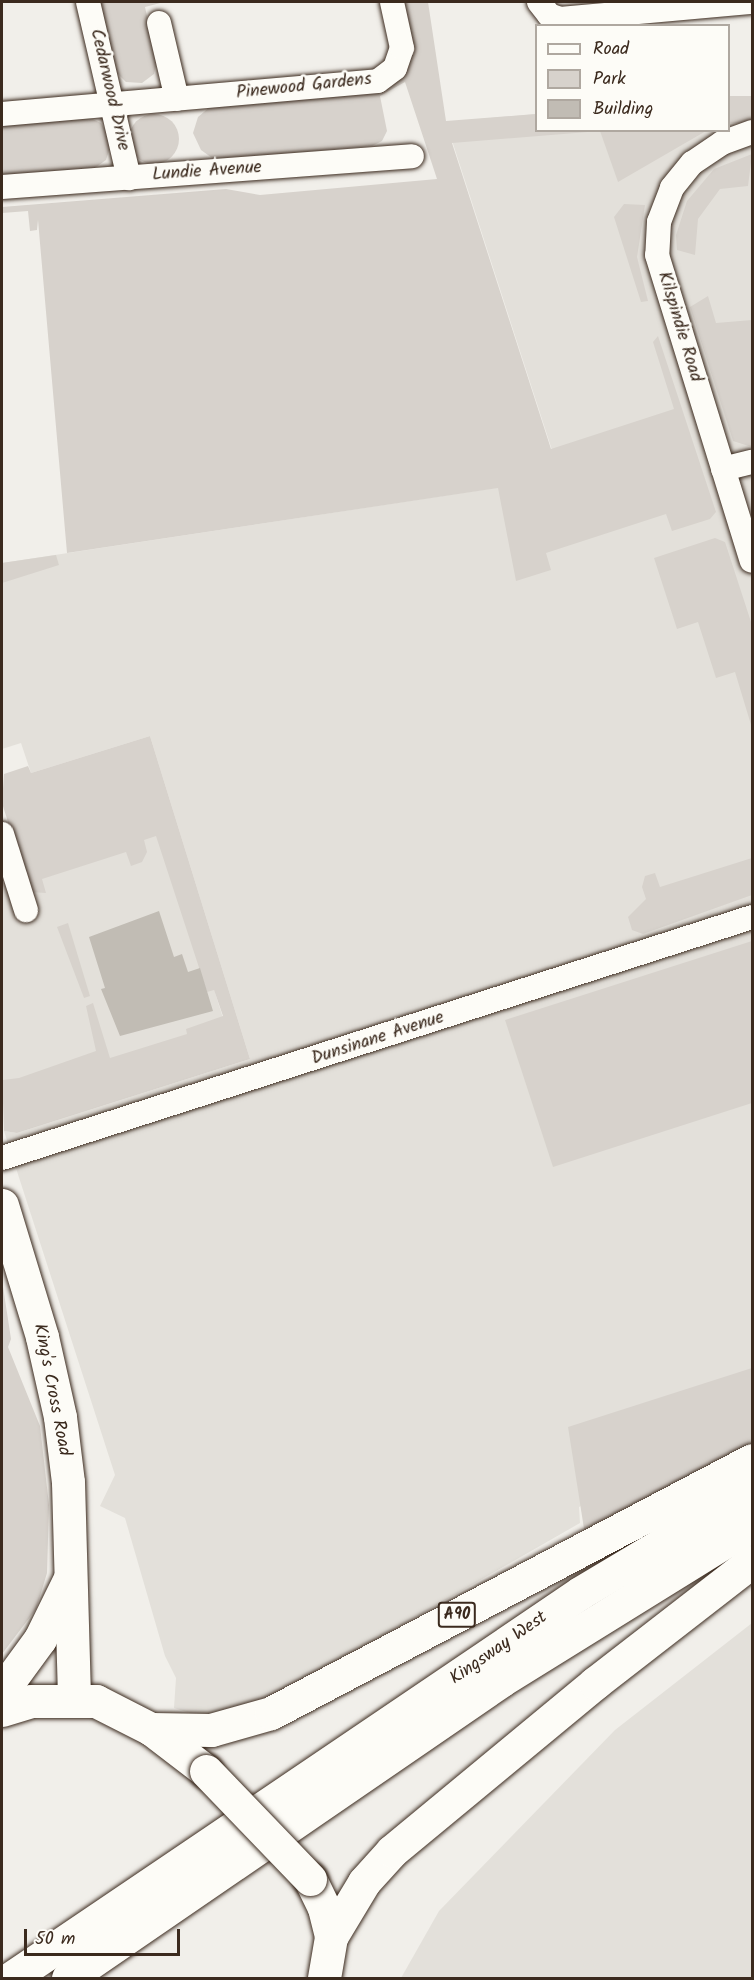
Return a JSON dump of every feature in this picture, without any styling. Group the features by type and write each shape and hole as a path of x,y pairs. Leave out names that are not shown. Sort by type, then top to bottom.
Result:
{"main road":[{"name":"King's Cross Road","path":"2,1205 42,1337 60,1417 68,1482 74,1698"},
{"name":"A90","path":"151,1729 211,1730 271,1713 753,1460"},
{"name":"Kingsway West","path":"11,1978 580,1593 753,1490"},
{"name":"Kingsway West","path":"68,1978 502,1680 753,1525"},
{"path":"324,1978 331,1937 364,1882 392,1851 595,1683 753,1561"},
{"path":"2,1691 40,1639 69,1580"},
{"path":"2,1710 31,1701 74,1698 96,1701 151,1729 206,1771 310,1879 324,1908 331,1937"}],"street":[{"name":"Cedarwood Drive","path":"88,2 129,178"},
{"name":"Pinewood Gardens","path":"177,99 378,81 395,68 402,48 392,2"},
{"path":"539,2 549,15 560,19 753,2"},
{"path":"2,114 177,99 159,23"},
{"name":"Kilspindie Road","path":"753,132 722,142 692,163 672,189 659,222 657,255 665,288 753,561"},
{"name":"Lundie Avenue","path":"2,187 412,156"},
{"path":"723,468 753,462"},
{"path":"2,834 26,910"},
{"name":"Dunsinane Avenue","path":"2,1158 753,916"}],"shaded area":[{"path":"752,96 752,1411 579,1507 580,1523 250,1712 196,1715 174,1708 176,1678 165,1656 125,1518 100,1506 115,1475 4,1131 17,1133 250,1059 150,736 31,773 21,743 2,749 2,563 561,478 446,122 535,114 535,132 730,132 730,98"},
{"path":"164,831 229,1037 2,1093 2,883"},
{"path":"752,1623 752,1978 401,1978 439,1911 615,1730"}],"green space":[{"path":"99,2 164,2 145,7 157,61 154,74 142,83 126,82 115,71"},
{"path":"402,2 428,2 446,121 535,114 535,132 588,132 452,143 551,449 674,409 653,342 658,336 716,512 710,519 672,531 666,514 546,553 551,570 516,581 498,488 67,553 38,220 37,230 30,231 28,211 2,213 2,207 226,189 260,195 437,179 405,82 380,96 387,131 382,141 372,146 215,160 201,150 193,133 198,117 211,106 379,92"},
{"path":"730,96 752,96 752,123 730,123"},
{"path":"149,114 159,114 172,121 179,134 179,144 172,157 159,164 149,164 140,160 133,153 129,144 129,134 133,125 140,118"},
{"path":"86,116 101,123 112,141 106,160 89,172 2,179 2,124"},
{"path":"601,132 704,132 618,182"},
{"path":"752,154 748,186 720,189 698,219 695,255 677,250 676,235 687,201 714,169"},
{"path":"624,204 645,205 637,257 648,301 641,302 614,217"},
{"path":"708,296 716,323 752,320 752,447 733,441 690,307"},
{"path":"715,538 725,542 752,625 752,728 735,672 716,678 698,622 677,629 654,558"},
{"path":"56,555 59,565 2,583 2,563"},
{"path":"150,736 250,1059 17,1133 4,1131 2,1075 3,1080 19,1078 96,1051 86,1006 93,1003 110,1058 187,1034 186,1029 223,1016 214,990 207,992 156,836 144,840 147,852 142,862 131,866 126,852 42,879 46,893 30,892 2,803 4,774 28,766 31,773"},
{"path":"752,858 752,895 643,934 632,930 628,917 646,899 642,887 645,876 655,873 660,887"},
{"path":"68,923 90,996 84,998 57,927"},
{"path":"752,941 752,1103 553,1167 505,1020"},
{"path":"2,1280 11,1339 8,1347 40,1426 49,1505 47,1573 36,1609 2,1654"},
{"path":"752,1368 752,1450 585,1535 568,1427"}],"building":[{"path":"159,911 174,957 182,954 188,972 200,968 213,1011 120,1036 101,989 105,988 89,937"}]}
